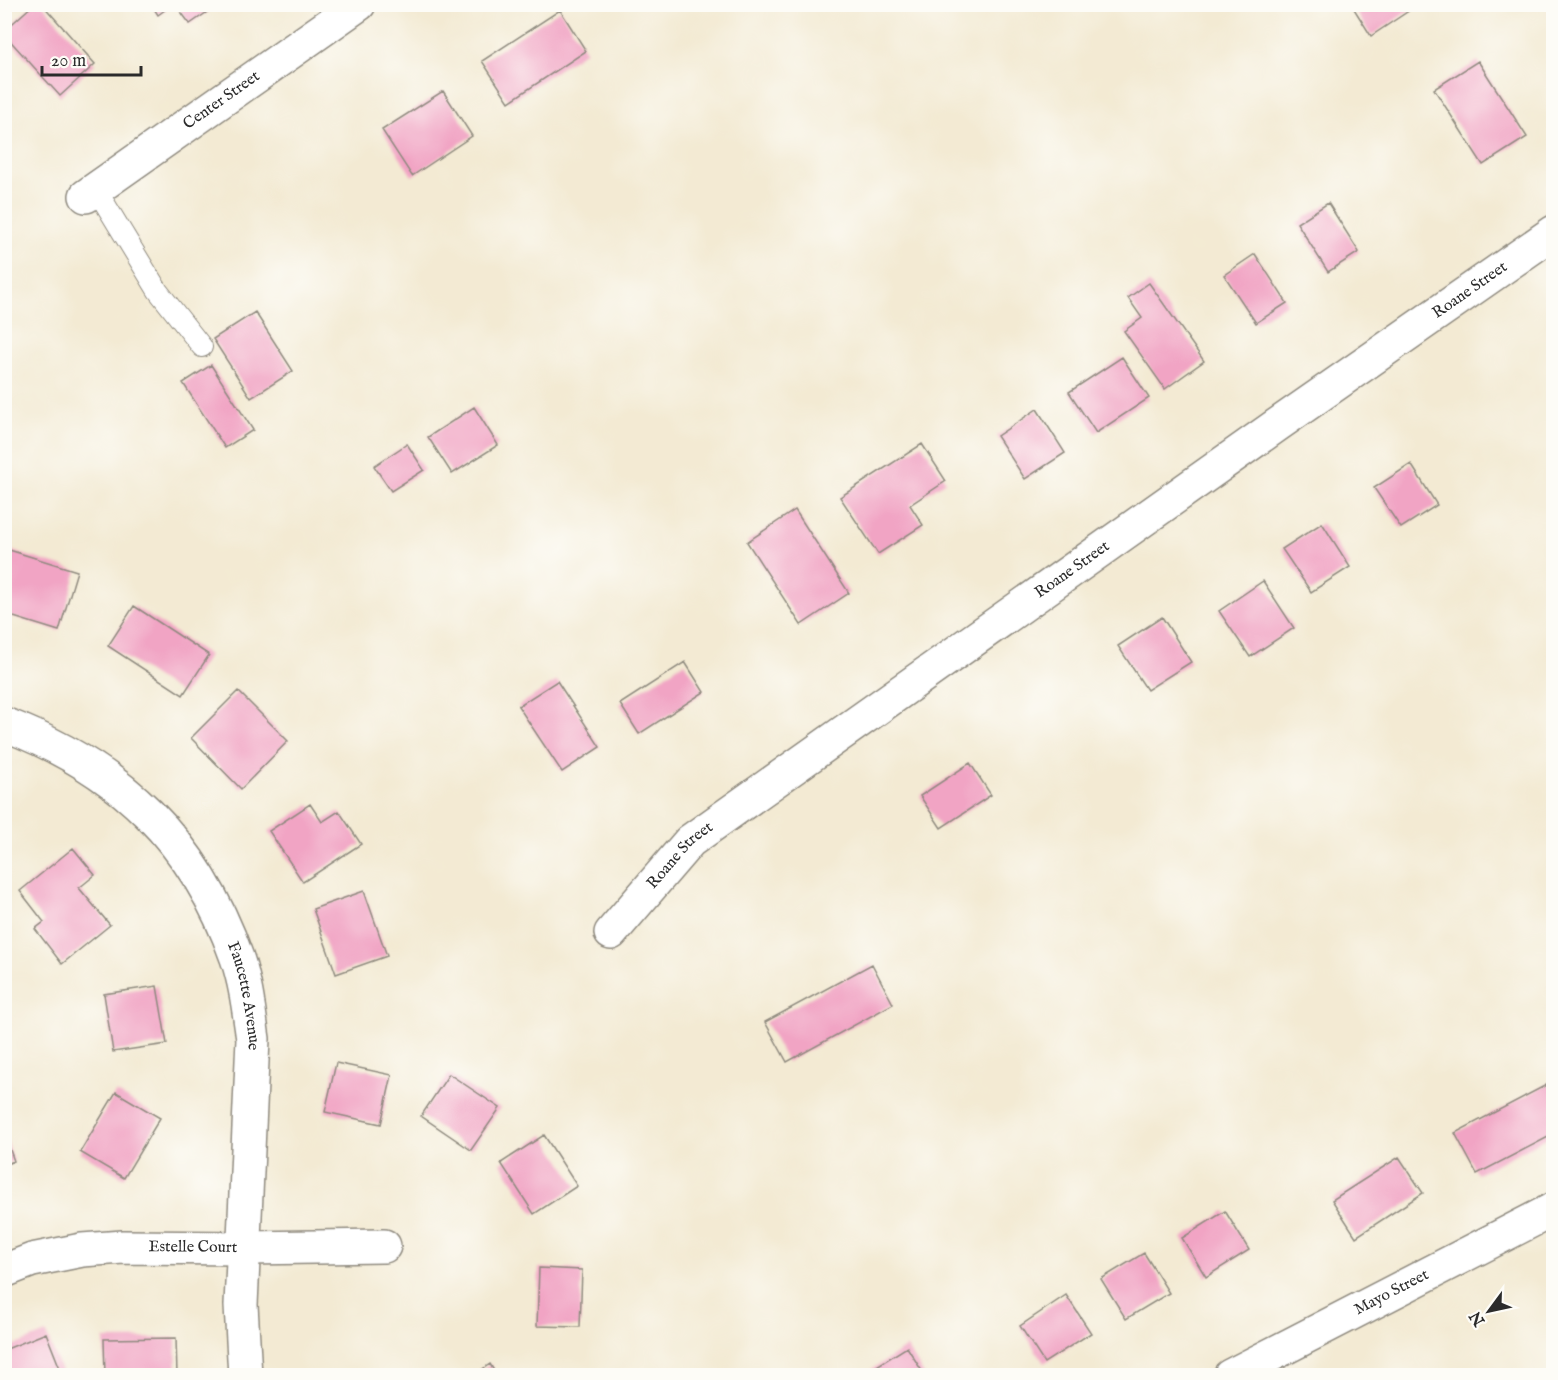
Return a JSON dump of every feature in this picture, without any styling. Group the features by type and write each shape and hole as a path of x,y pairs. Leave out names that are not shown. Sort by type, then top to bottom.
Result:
{"street":[{"name":"Center Street","path":"91,192 359,4"},
{"name":"Roane Street","path":"611,933 690,841 1277,425 1554,232"},
{"name":"Faucette Avenue","path":"4,724 31,734 88,765 114,781 140,803 189,862 209,895 238,960 253,1039 241,1305 245,1376"},
{"name":"Mayo Street","path":"1230,1376 1554,1209"},
{"name":"Estelle Court","path":"4,1271 32,1260 82,1250 123,1247 384,1246"}],"lane":[{"path":"91,192 158,291 202,347"}],"building":[{"path":"34,4 42,4 95,64 60,96 4,34 4,31"},
{"path":"151,4 173,4 158,15"},
{"path":"175,4 206,4 210,10 190,24"},
{"path":"1351,4 1419,4 1371,36"},
{"path":"560,10 586,51 509,102 482,61"},
{"path":"1478,61 1527,137 1483,165 1434,89"},
{"path":"443,91 472,136 412,176 382,130"},
{"path":"1328,203 1359,252 1328,272 1297,223"},
{"path":"1255,254 1287,303 1256,323 1224,275"},
{"path":"1149,283 1204,361 1165,389 1124,331 1142,318 1128,298"},
{"path":"255,312 293,371 251,398 213,339"},
{"path":"1122,357 1149,398 1096,433 1069,392"},
{"path":"211,365 253,430 225,448 183,383"},
{"path":"474,407 498,445 452,474 428,437"},
{"path":"1037,409 1065,453 1025,479 997,436"},
{"path":"407,444 424,470 391,491 374,466"},
{"path":"922,444 946,481 910,505 923,525 878,554 840,497"},
{"path":"1411,464 1437,505 1401,528 1374,488"},
{"path":"795,510 849,593 801,625 747,542"},
{"path":"1322,523 1350,567 1311,592 1282,549"},
{"path":"6,549 77,571 59,631 4,614"},
{"path":"1263,581 1294,628 1250,657 1219,611"},
{"path":"134,606 209,655 183,695 108,646"},
{"path":"1162,617 1191,662 1147,690 1118,646"},
{"path":"685,662 704,692 639,734 620,704"},
{"path":"557,681 600,747 562,772 518,706"},
{"path":"238,691 288,741 241,789 191,738"},
{"path":"970,763 991,795 941,828 920,796"},
{"path":"310,804 322,822 339,811 361,844 303,882 269,831"},
{"path":"73,848 95,875 79,888 110,925 62,964 35,929 44,922 20,891"},
{"path":"364,891 387,956 336,974 313,909"},
{"path":"872,964 893,1004 787,1062 765,1022"},
{"path":"157,986 167,1044 113,1052 104,994"},
{"path":"336,1063 392,1075 381,1124 325,1112"},
{"path":"449,1074 500,1108 471,1150 421,1116"},
{"path":"1554,1081 1554,1134 1477,1174 1455,1133"},
{"path":"116,1092 160,1118 124,1178 80,1152"},
{"path":"4,1133 14,1161 4,1165"},
{"path":"544,1135 577,1186 534,1214 501,1163"},
{"path":"1399,1157 1423,1193 1356,1237 1332,1200"},
{"path":"1225,1211 1249,1250 1206,1277 1182,1238"},
{"path":"1144,1253 1169,1293 1126,1319 1101,1279"},
{"path":"539,1268 582,1270 580,1327 537,1326"},
{"path":"1066,1295 1091,1333 1044,1363 1020,1326"},
{"path":"46,1333 63,1376 8,1376 4,1366 4,1350"},
{"path":"176,1338 177,1376 105,1376 104,1339"},
{"path":"907,1347 925,1376 861,1376"},
{"path":"490,1364 497,1376 472,1376"}]}
